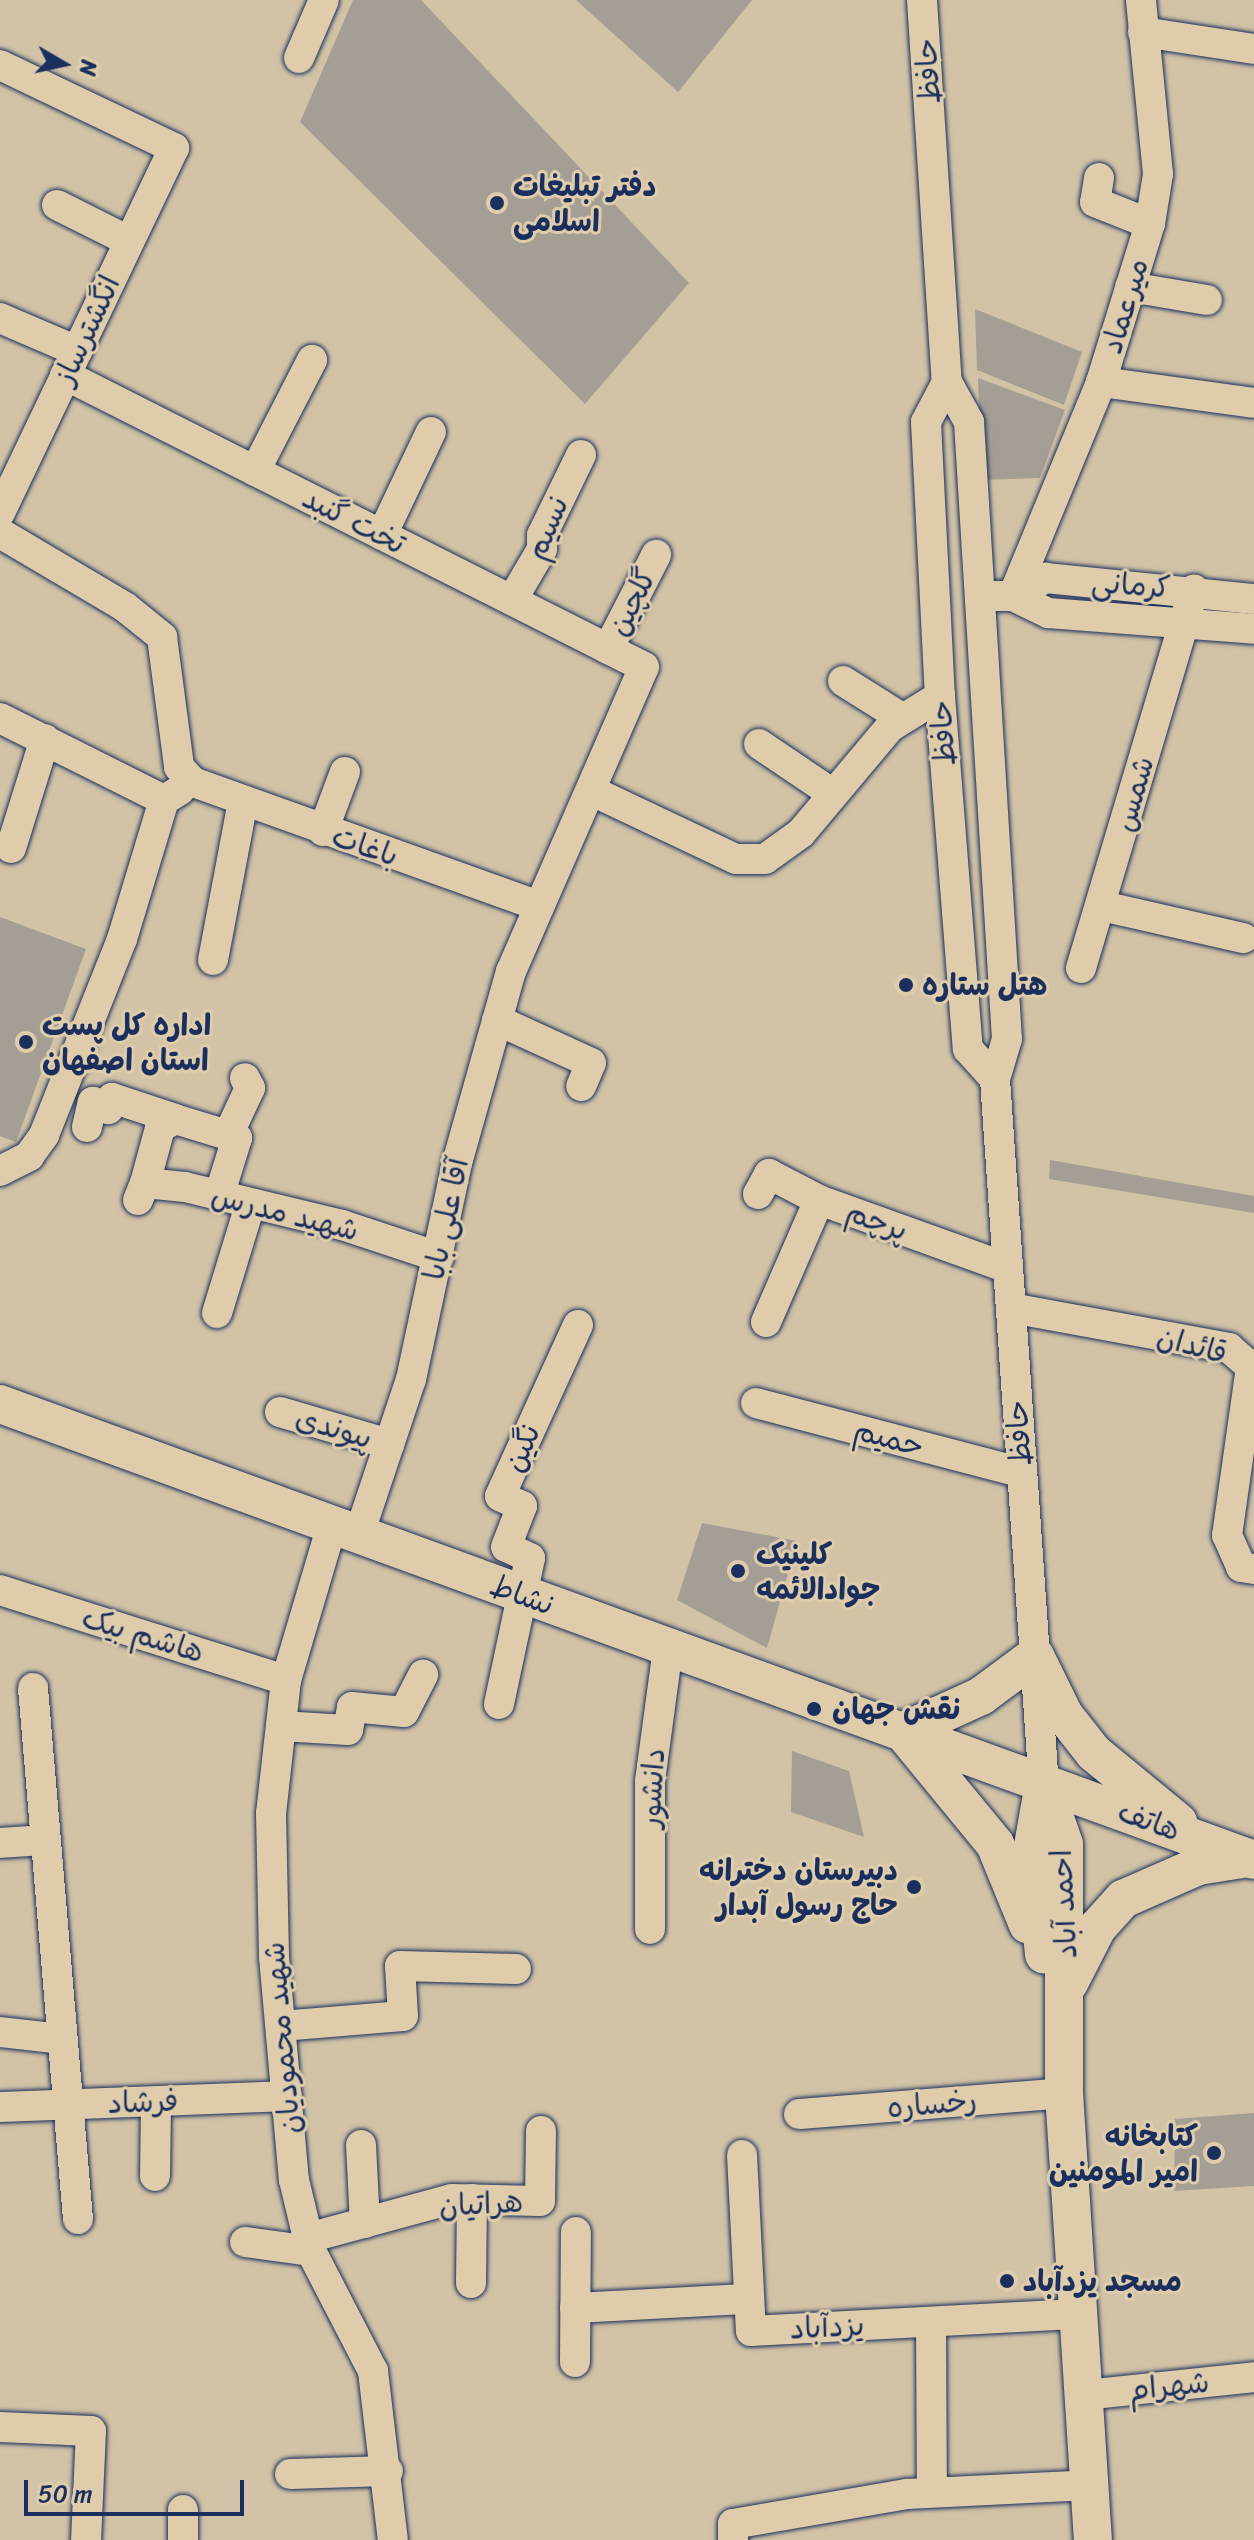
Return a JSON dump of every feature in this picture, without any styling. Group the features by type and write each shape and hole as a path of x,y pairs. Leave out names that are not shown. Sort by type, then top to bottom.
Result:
{"main road":[{"name":"نشاط","path":"0,1404 1044,1786"},
{"path":"1199,1839 1094,1753 1064,1715 1035,1656 981,1696 902,1732 995,1844 1056,1975 1123,1899 1198,1866 1251,1859"},
{"name":"هاتف","path":"1044,1786 1251,1859"},
{"name":"احمد آباد","path":"1044,1786 1064,1844 1056,1975 1056,2093 1080,2485 1093,2540"},
{"name":"احمد آباد","path":"1069,2315 1084,2395 1076,2540"}],"street":[{"path":"299,58 324,0"},
{"name":"حافظ","path":"922,0 947,382 969,422 1007,1039 995,1079 1044,1786"},
{"name":"میرعماد","path":"1013,596 1101,382 1150,224 1158,174 1141,0"},
{"path":"1143,32 1254,49"},
{"name":"انگشترساز","path":"0,513 174,148 5,77"},
{"path":"1099,178 1095,202 1150,224"},
{"path":"57,205 129,241"},
{"path":"1130,287 1207,300"},
{"name":"تخت گنبد","path":"0,318 255,471 644,667"},
{"path":"255,471 312,360"},
{"name":"حافظ","path":"947,382 926,422 940,696 968,1049 995,1079"},
{"path":"1101,382 1254,403"},
{"path":"382,535 431,432"},
{"name":"نسیم","path":"512,600 542,549 542,535 581,455"},
{"path":"0,533 125,607 162,637 179,767 193,782 164,800 122,939 44,1135 29,1156 0,1171"},
{"name":"گلچین","path":"608,649 656,555"},
{"name":"کرمانی","path":"1013,596 1046,578 1194,589 1254,599"},
{"name":"شمس","path":"1081,968 1102,906 1194,589"},
{"name":"کرمانی","path":"978,596 1013,596 1048,613 1184,619 1254,629"},
{"name":"آقا علی بابا","path":"345,1530 389,1444 439,1257 457,1163 497,1020 539,906 644,667"},
{"path":"843,681 902,718"},
{"path":"592,791 736,859 765,859 801,833 902,718 940,696"},
{"path":"0,718 164,800"},
{"path":"11,848 45,739"},
{"path":"759,744 833,794"},
{"path":"323,831 345,772"},
{"name":"باغات","path":"193,782 539,906"},
{"path":"213,960 243,801"},
{"path":"1102,906 1243,938"},
{"path":"497,1020 591,1063 581,1086"},
{"path":"228,1135 250,1088 245,1078"},
{"path":"87,1127 93,1102 108,1109 112,1098 172,1110 238,1140 219,1196"},
{"name":"شهید مدرس","path":"172,1110 160,1128 142,1192 219,1196 342,1225 439,1257"},
{"name":"پرچم","path":"758,1194 769,1174 819,1200 1008,1268"},
{"path":"766,1322 819,1200"},
{"path":"217,1313 250,1205"},
{"name":"قائدان","path":"1011,1308 1229,1348 1251,1367 1249,1423 1227,1535 1241,1567 1254,1569"},
{"name":"نگین","path":"518,1593 530,1558 506,1547 522,1506 500,1496 578,1325"},
{"name":"حمیم","path":"756,1403 1022,1473"},
{"name":"پیوندی","path":"280,1412 389,1444"},
{"name":"شهید محمودیان","path":"345,1530 286,1680 271,1813 281,2026 294,2180 310,2245 373,2371 388,2471 393,2540"},
{"name":"هاشم بیک","path":"0,1590 286,1680"},
{"path":"499,1704 518,1593"},
{"name":"دانشور","path":"650,1929 650,1781 668,1648"},
{"path":"281,1726 348,1730 352,1707 404,1712 423,1675"},
{"path":"33,1688 78,2219"},
{"path":"0,1843 44,1840"},
{"path":"281,2026 403,2016 400,1966 516,1969"},
{"path":"0,2032 62,2039"},
{"name":"رخساره","path":"799,2114 1056,2093"},
{"name":"فرشاد","path":"0,2107 287,2096"},
{"path":"155,2176 156,2101"},
{"name":"هراتیان","path":"310,2245 365,2223 452,2199 540,2201 541,2131"},
{"path":"361,2145 365,2223"},
{"name":"یزدآباد","path":"742,2155 745,2299 751,2331 1069,2315"},
{"path":"471,2283 472,2199"},
{"path":"575,2362 576,2232"},
{"path":"245,2242 310,2245"},
{"path":"575,2308 745,2299"},
{"path":"931,2322 932,2490"},
{"name":"شهرام","path":"1084,2395 1254,2377"},
{"path":"0,2427 91,2431 86,2540"},
{"path":"290,2474 388,2471"},
{"path":"733,2540 733,2524 932,2490 1080,2485"},
{"path":"183,2510 183,2540"}],"building":[{"name":"دفتر تبلیغات اسلامی","path":"353,0 421,0 689,283 585,404 300,122"},
{"name":"دفتر تبلیغات اسلامی","path":"576,0 752,0 678,92"},
{"path":"975,309 1082,352 1064,405 977,370"},
{"path":"978,378 1065,410 1040,478 981,480"},
{"name":"اداره کل پست استان اصفهان","path":"0,917 86,949 16,1142 0,1136"},
{"path":"1050,1160 1254,1196 1254,1213 1049,1179"},
{"name":"کلینیک جوادالائمه","path":"702,1523 797,1541 767,1648 677,1600"},
{"path":"792,1751 849,1771 864,1837 791,1812"},
{"name":"کتابخانه امیر المومنین","path":"1254,2113 1254,2186 1174,2191 1175,2119"}],"place":[{"name":"دفتر تبلیغات اسلامی","path":"497,203"},
{"name":"هتل ستاره","path":"906,985"},
{"name":"اداره کل پست استان اصفهان","path":"26,1042"},
{"name":"کلینیک جوادالائمه","path":"738,1571"},
{"name":"نقش جهان","path":"814,1709"},
{"name":"دبیرستان دخترانه حاج رسول آبدار","path":"914,1887"},
{"name":"کتابخانه امیر المومنین","path":"1214,2153"},
{"name":"مسجد یزدآباد","path":"1007,2281"}]}
